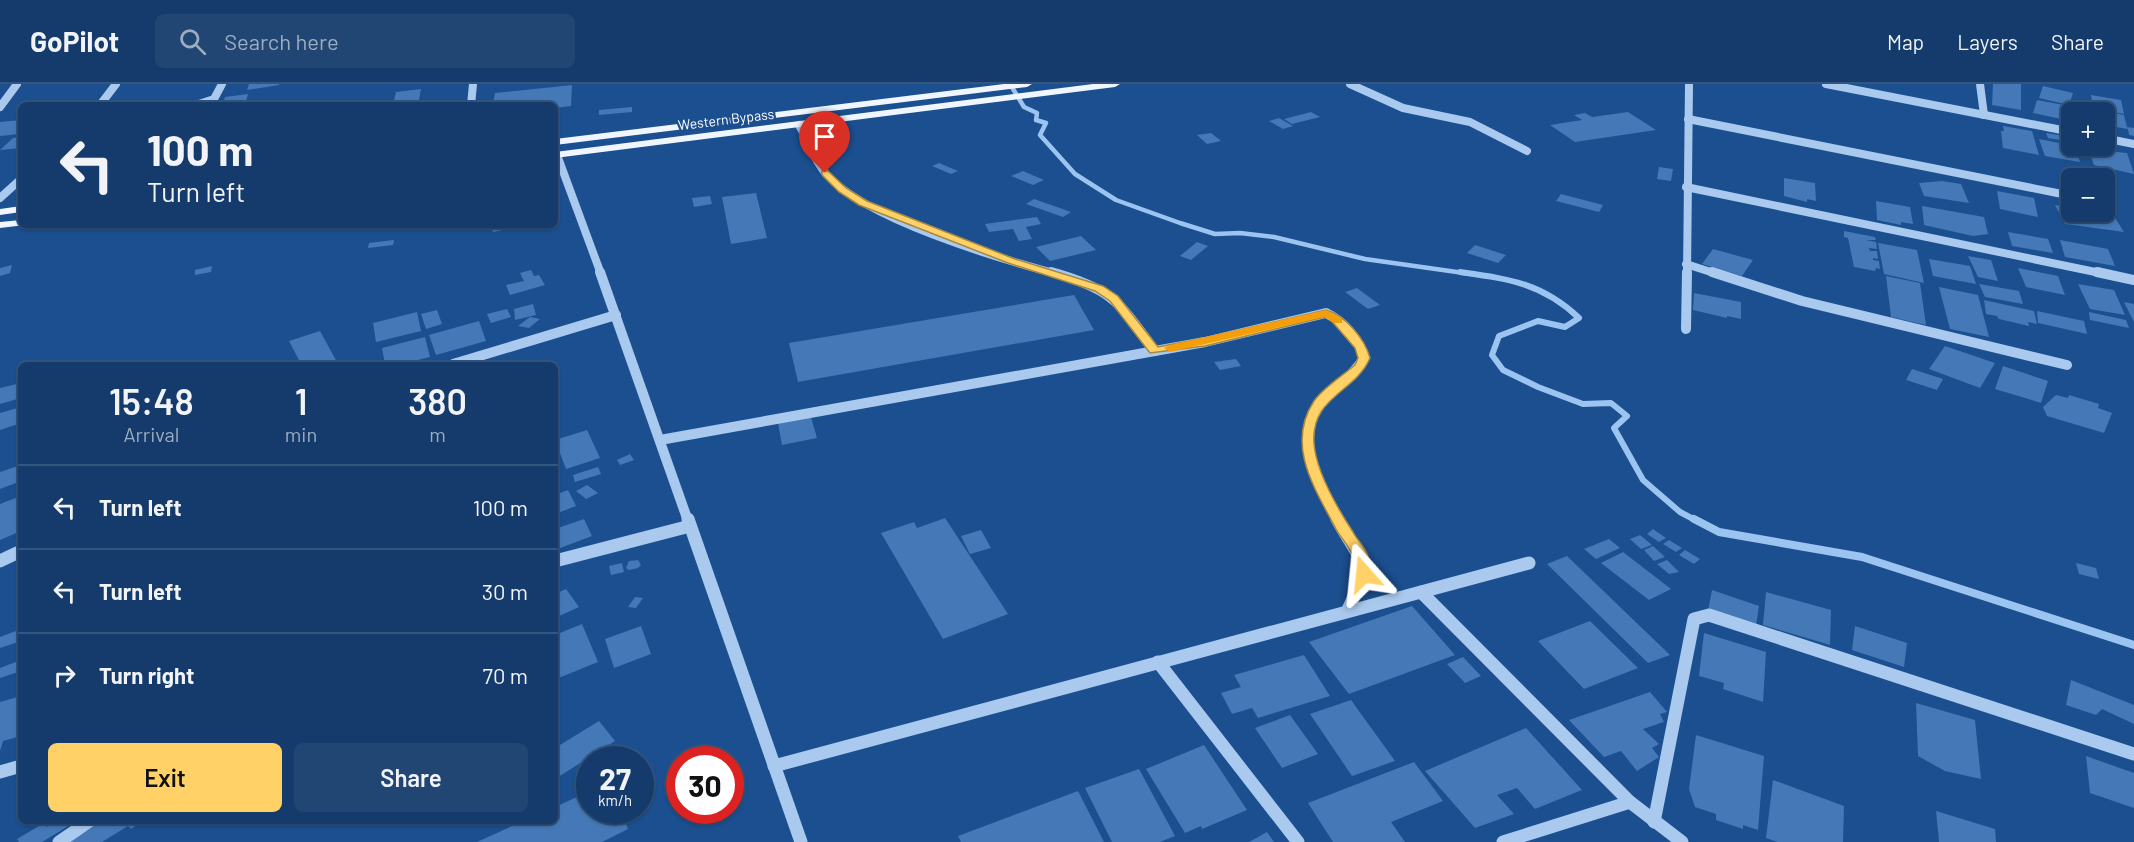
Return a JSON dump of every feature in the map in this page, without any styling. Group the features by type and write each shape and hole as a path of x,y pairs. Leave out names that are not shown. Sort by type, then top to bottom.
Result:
{"main road":[{"name":"Western Bypass","path":"558,142 1027,84"},
{"name":"Western Bypass","path":"558,155 1115,84"},
{"path":"0,212 18,209"},
{"path":"0,225 18,223"}],"street":[{"path":"0,107 17,84"},
{"path":"102,102 116,84"},
{"path":"205,102 214,99 222,84"},
{"path":"471,102 473,84"},
{"path":"1350,84 1403,108 1470,122 1527,151"},
{"path":"1686,329 1689,84"},
{"path":"1826,84 2061,130"},
{"path":"1980,84 1983,115"},
{"path":"1688,119 2061,194"},
{"path":"799,125 825,173 842,190 863,203 929,230 1011,261 1099,288 1114,299 1155,351"},
{"path":"2115,140 2134,144"},
{"path":"558,160 616,315 801,842"},
{"path":"0,198 18,182"},
{"path":"1686,187 2134,280"},
{"path":"1686,264 1810,303 2067,365"},
{"path":"660,440 1205,342 1326,313 1336,319 1361,347 1364,358 1360,367 1320,402 1308,426 1308,445 1314,471 1344,531 1360,556 1364,574 1348,610"},
{"path":"460,362 616,315"},
{"path":"558,560 690,526"},
{"path":"0,561 18,552"},
{"path":"774,766 1529,563"},
{"path":"1421,592 1630,802 1683,842"},
{"path":"1654,822 1694,619 1699,616 1709,615 2134,754"},
{"path":"1158,662 1298,842"},
{"path":"0,772 18,767"},
{"path":"1503,842 1630,802"},
{"path":"59,842 85,824"}],"building":[{"path":"249,84 279,84 279,85 247,90"},
{"path":"1993,84 2021,84 2021,110 1992,105"},
{"path":"572,85 571,106 558,108 558,102 494,102 495,93"},
{"path":"2043,86 2073,93 2070,102 2061,103 2039,98"},
{"path":"421,89 419,102 394,102 396,92"},
{"path":"248,94 246,101 238,102 224,102 225,97"},
{"path":"2091,95 2121,100 2124,114 2115,112 2115,102 2092,102"},
{"path":"2037,100 2061,104 2061,119 2033,113"},
{"path":"632,107 632,112 599,115 599,110"},
{"path":"1311,112 1320,117 1292,124 1284,119"},
{"path":"1628,112 1656,130 1575,142 1550,125 1582,120 1574,115 1585,113 1592,117"},
{"path":"2115,113 2124,115 2127,127 2134,128 2134,136 2129,135 2128,129 2115,127"},
{"path":"1279,118 1293,126 1283,129 1269,121"},
{"path":"18,120 18,134 0,136 0,122"},
{"path":"2003,126 2032,131 2039,155 2003,148 2001,131 2004,131"},
{"path":"1211,133 1221,141 1207,144 1197,135"},
{"path":"2046,133 2061,135 2061,140 2048,138"},
{"path":"18,137 18,148 0,150 13,138"},
{"path":"2039,139 2061,143 2061,156 2078,156 2080,162 2045,156"},
{"path":"2115,152 2127,153 2134,174 2115,168 2094,165 2091,156 2115,156"},
{"path":"939,163 958,171 951,174 932,166"},
{"path":"1659,167 1673,169 1671,181 1657,179"},
{"path":"1023,171 1044,180 1033,185 1011,176"},
{"path":"1784,178 1815,183 1816,201 1807,199 1807,202 1784,196"},
{"path":"1942,181 1961,184 1969,203 1924,196 1919,183"},
{"path":"1997,191 2034,198 2038,217 2000,209"},
{"path":"756,193 767,238 731,244 722,197"},
{"path":"1561,194 1603,205 1599,212 1556,201"},
{"path":"710,196 712,204 694,207 692,198"},
{"path":"1034,199 1071,212 1063,217 1026,204"},
{"path":"1876,201 1910,207 1913,224 1901,222 1901,225 1877,220"},
{"path":"2055,205 2061,206 2061,216"},
{"path":"1922,206 1984,217 1988,234 1973,236 1924,225"},
{"path":"1037,217 1041,224 1026,227 1032,239 1019,241 1013,229 989,232 985,224"},
{"path":"2115,218 2124,232 2064,222 2115,222"},
{"path":"491,228 513,228 493,232"},
{"path":"1844,231 1875,237 1876,240 1866,240 1876,242 1877,249 1869,248 1870,251 1877,251 1878,259 1873,258 1873,260 1879,261 1880,269 1876,268 1875,271 1854,267 1848,238 1844,237"},
{"path":"2008,232 2048,239 2053,253 2012,246"},
{"path":"1081,236 1096,250 1050,261 1036,247"},
{"path":"394,240 393,245 368,248 369,243"},
{"path":"2060,240 2108,249 2115,266 2065,257"},
{"path":"1197,242 1208,246 1191,260 1180,256"},
{"path":"1878,243 1917,250 1924,283 1884,274"},
{"path":"1475,245 1506,255 1498,263 1467,253"},
{"path":"1713,249 1753,260 1742,276 1702,264"},
{"path":"1968,256 1991,260 1998,281 1978,277"},
{"path":"1929,259 1970,266 1976,284 1933,276"},
{"path":"12,265 10,273 0,276 0,268"},
{"path":"212,266 211,272 195,275 195,270"},
{"path":"2018,268 2058,276 2065,295 2026,287"},
{"path":"531,270 534,276 539,275 545,285 510,295 506,285 524,281 520,273"},
{"path":"1886,276 1920,283 1926,325 1891,317"},
{"path":"1979,284 2019,291 2023,304 1985,297"},
{"path":"2078,284 2114,290 2125,315 2090,309"},
{"path":"1939,287 1978,295 1989,337 1950,329"},
{"path":"1357,288 1380,305 1368,309 1345,292"},
{"path":"1694,293 1741,302 1741,319 1693,310"},
{"path":"1074,295 1094,330 798,382 789,343"},
{"path":"1984,300 2034,311 2037,324 2028,322 2029,326 1986,314"},
{"path":"2124,302 2134,304 2134,322"},
{"path":"533,304 536,315 515,320 514,309"},
{"path":"507,309 511,317 491,323 487,314"},
{"path":"437,310 442,324 426,329 421,314"},
{"path":"2037,311 2084,321 2087,334 2038,323"},
{"path":"417,312 421,331 376,342 373,323"},
{"path":"2089,312 2126,320 2129,328 2090,320"},
{"path":"530,317 540,319 529,328 518,326"},
{"path":"479,321 486,341 436,355 429,335"},
{"path":"320,331 337,362 300,362 289,341"},
{"path":"425,337 430,357 410,362 385,362 382,348"},
{"path":"1945,346 1995,363 1980,388 1929,369"},
{"path":"1236,359 1241,366 1220,370 1214,362"},
{"path":"2003,366 2048,381 2041,403 1995,389"},
{"path":"1912,369 1943,379 1937,390 1906,380"},
{"path":"18,384 18,399 0,404 0,388"},
{"path":"2056,395 2068,398 2069,395 2099,404 2098,408 2112,413 2104,433 2047,416 2043,407"},
{"path":"18,408 18,424 0,430 0,413"},
{"path":"811,417 817,438 782,445 778,423"},
{"path":"587,430 600,458 566,469 558,448 558,439"},
{"path":"630,454 634,460 620,465 617,460"},
{"path":"18,466 18,482 0,489 0,472"},
{"path":"598,467 601,474 575,482 573,475"},
{"path":"587,485 598,493 586,499 576,491"},
{"path":"568,490 576,506 558,513 558,494"},
{"path":"18,497 18,532 0,540 0,504"},
{"path":"945,518 1008,614 943,639 881,533 914,522 917,528"},
{"path":"584,519 592,536 558,549 558,528"},
{"path":"1653,529 1666,538 1659,542 1647,534"},
{"path":"981,530 991,548 970,554 961,536"},
{"path":"1640,535 1652,545 1641,549 1630,539"},
{"path":"1609,539 1620,548 1596,559 1584,549"},
{"path":"1669,540 1682,548 1676,552 1663,544"},
{"path":"1653,546 1665,557 1654,561 1644,550"},
{"path":"1685,550 1700,559 1694,564 1679,555"},
{"path":"1623,552 1671,589 1649,600 1601,563"},
{"path":"1567,556 1670,655 1648,663 1547,564"},
{"path":"638,560 641,565 638,568 629,570 626,568 629,561"},
{"path":"1667,560 1679,572 1669,574 1657,564"},
{"path":"622,563 624,572 611,575 609,566"},
{"path":"2076,563 2096,568 2099,579 2079,574"},
{"path":"566,589 579,607 558,617 558,593"},
{"path":"1712,590 1759,606 1756,626 1708,611"},
{"path":"1766,592 1831,610 1830,645 1763,625"},
{"path":"635,597 643,598 636,608 628,607"},
{"path":"1412,606 1455,655 1349,694 1309,642"},
{"path":"1590,621 1638,668 1584,689 1538,641"},
{"path":"582,624 598,662 558,678 558,634"},
{"path":"641,626 651,654 614,668 605,639"},
{"path":"1855,626 1907,643 1904,667 1852,650"},
{"path":"18,630 18,642 0,648 0,637"},
{"path":"1704,633 1766,652 1763,702 1723,689 1724,683 1699,676"},
{"path":"1304,655 1330,696 1258,718 1252,708 1232,714 1221,693 1241,687 1234,675"},
{"path":"1463,657 1481,676 1465,683 1447,664"},
{"path":"18,661 18,672 0,678 0,668"},
{"path":"2071,680 2134,705 2134,724 2102,709 2096,715 2066,705"},
{"path":"1650,692 1667,712 1660,714 1664,722 1643,729 1659,744 1652,748 1659,757 1637,771 1621,751 1604,757 1569,720"},
{"path":"18,697 18,737 3,741 0,751 0,702"},
{"path":"1351,700 1395,761 1352,776 1310,714"},
{"path":"1916,703 1975,720 1981,779 1945,771 1918,756"},
{"path":"1290,715 1318,754 1282,768 1255,728"},
{"path":"599,721 615,741 607,746 576,746 576,766 558,777 558,746"},
{"path":"1526,728 1582,790 1535,809 1517,788 1497,795 1514,814 1475,828 1425,771"},
{"path":"1696,735 1764,756 1758,830 1743,825 1743,829 1716,820 1716,814 1695,807 1689,789"},
{"path":"1204,745 1247,810 1202,829 1201,826 1185,833 1146,769"},
{"path":"2086,756 2134,773 2134,808 2090,793"},
{"path":"1414,762 1443,801 1391,822 1405,842 1333,842 1308,803"},
{"path":"1139,769 1175,836 1160,842 1112,842 1085,788"},
{"path":"1773,780 1844,806 1843,842 1777,842 1766,838"},
{"path":"1078,791 1104,842 961,842 958,836"},
{"path":"576,797 576,824 626,824 628,829 602,842 477,842 516,824 558,824 558,806"},
{"path":"1936,811 1995,829 1996,842 1939,842"},
{"path":"42,824 47,827 52,824 70,825 42,842 19,842 17,839"},
{"path":"97,824 138,824 131,829 128,826 102,842 68,842"},
{"path":"1267,832 1274,842 1249,842"}],"waterway":[{"path":"1010,84 1024,107 1037,113 1036,120 1046,123 1040,135 1075,174 1116,200 1215,234 1240,233 1274,237 1365,259 1471,274"},
{"path":"1460,272 1509,280 1538,290 1552,297 1579,318 1565,327 1538,321 1499,336 1492,355 1503,370 1538,387 1583,404 1611,403 1627,416 1614,428 1643,480 1680,512 1697,521"},
{"path":"1694,519 1719,532 1862,557 2134,645"}],"slow traffic":[{"path":"1170,348 1205,342 1326,313 1338,321"}],"route":[{"path":"825,173 842,190 863,203 1011,261 1099,288 1114,299 1155,351 1205,342 1326,313 1333,316 1361,347 1364,358 1360,367 1320,402 1308,426 1308,445 1314,471 1344,531 1360,556 1364,574"}]}
